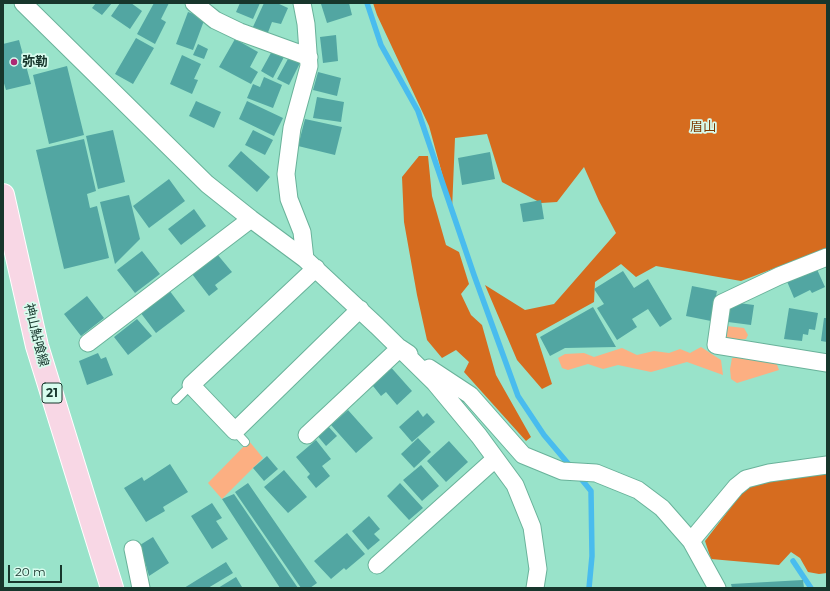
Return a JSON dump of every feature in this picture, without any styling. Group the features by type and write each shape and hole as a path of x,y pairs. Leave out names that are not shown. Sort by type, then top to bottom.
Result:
{"main road":[{"name":"神山鮎喰線","path":"3,195 37,346 112,588"}],"street":[{"path":"23,3 207,184 251,220 310,263 360,309 435,383 479,436 515,485 532,527 538,569 535,588"},
{"path":"194,3 215,20 240,32 309,57"},
{"path":"302,3 306,24 309,66 292,128 286,174 289,199 302,232 310,263"},
{"path":"88,343 251,220"},
{"path":"826,258 779,276 722,303 716,345 827,363"},
{"path":"310,263 191,385 240,437 360,309"},
{"path":"307,435 400,348"},
{"path":"400,348 470,395 523,455 562,470 596,473 638,490 662,508 691,541 717,588"},
{"path":"377,564 495,458"},
{"path":"691,541 736,487 746,479 769,473 827,465"},
{"path":"133,549 141,588"}],"lane":[{"path":"176,400 191,385"}],"shaded area":[{"path":"726,326 744,328 748,335 746,339 727,341 723,336"},
{"path":"701,347 721,360 723,375 687,362 651,372 618,365 603,369 588,364 568,370 562,368 558,358 565,354 584,353 594,357 622,348 637,355 654,351 669,353 680,349 690,353"},
{"path":"742,357 776,362 779,370 737,383 731,379 730,369 732,358"},
{"path":"249,441 263,458 222,499 208,483"}],"green space":[{"name":"眉山","path":"373,3 827,3 827,248 741,281 656,266 636,277 621,264 595,282 594,302 536,334 552,384 542,389 517,360 485,285 525,310 554,304 616,233 599,201 584,167 557,202 541,203 502,182 487,134 455,138 452,210 429,126 377,15"},
{"path":"419,156 428,156 432,196 446,245 459,252 469,284 461,294 471,315 482,325 496,375 531,437 526,441 464,372 469,362 456,350 442,358 427,340 417,295 404,222 402,177"},
{"path":"827,472 827,573 819,574 808,572 800,558 791,552 779,565 711,559 705,541 749,484"}],"building":[{"path":"96,3 112,3 102,15 92,8"},
{"path":"120,3 131,3 142,11 130,29 111,16"},
{"path":"154,3 169,3 161,19 166,22 155,44 137,34"},
{"path":"240,3 260,3 253,19 236,12"},
{"path":"264,3 277,3 288,8 281,24 272,22 267,35 252,29"},
{"path":"349,3 352,15 327,23 321,4"},
{"path":"188,12 205,18 193,50 176,44"},
{"path":"336,35 338,61 323,63 320,37"},
{"path":"136,38 154,48 133,84 115,74"},
{"path":"235,39 258,52 250,67 258,72 251,84 219,67"},
{"name":"弥勒","path":"19,40 31,84 6,90 3,80 3,44"},
{"path":"198,44 208,49 204,59 193,55"},
{"path":"272,51 284,57 273,78 261,71"},
{"path":"182,55 201,64 194,79 198,80 192,94 170,84"},
{"path":"289,57 300,63 289,85 277,79"},
{"path":"67,66 84,135 49,144 33,75"},
{"path":"318,72 341,78 337,96 313,90"},
{"path":"264,77 282,85 273,108 247,98 253,84 260,87"},
{"path":"317,97 344,102 341,122 313,118"},
{"path":"196,101 221,112 214,128 189,116"},
{"path":"247,101 283,118 274,136 239,119"},
{"path":"305,119 342,127 335,155 298,146"},
{"path":"113,130 125,182 98,189 86,136"},
{"path":"253,130 273,140 265,155 245,145"},
{"path":"84,139 96,191 87,194 90,208 97,206 109,258 64,269 36,150"},
{"path":"241,151 270,177 257,192 228,166"},
{"path":"490,152 495,179 462,185 458,158"},
{"path":"169,179 185,201 149,228 133,206"},
{"path":"129,195 140,239 115,264 100,202"},
{"path":"541,200 544,219 523,222 520,204"},
{"path":"194,209 206,226 181,245 168,229"},
{"path":"142,251 160,274 135,293 117,270"},
{"path":"217,254 232,272 215,285 218,289 209,296 192,274"},
{"path":"815,265 825,287 812,293 810,290 794,298 786,279"},
{"path":"623,271 634,288 648,279 672,319 660,327 648,309 632,319 637,327 617,340 597,308 604,304 594,289"},
{"path":"692,286 717,291 711,321 686,316"},
{"path":"169,290 185,311 156,333 140,312"},
{"path":"87,296 104,318 81,336 64,314"},
{"path":"731,302 754,305 751,325 728,322"},
{"path":"593,307 616,347 565,348 550,356 540,337"},
{"path":"789,308 818,313 815,330 809,329 808,335 803,334 802,341 784,339"},
{"path":"824,318 827,318 827,342 821,341"},
{"path":"137,319 152,336 128,355 114,337"},
{"path":"98,353 101,359 106,357 113,375 87,385 79,361"},
{"path":"388,364 412,391 397,405 386,392 381,396 369,381"},
{"path":"348,410 373,438 356,453 331,425"},
{"path":"418,410 423,417 427,413 435,422 412,442 399,427"},
{"path":"327,425 337,436 326,446 316,434"},
{"path":"418,438 431,452 414,468 401,454"},
{"path":"316,440 331,459 322,466 330,476 316,488 307,477 310,474 296,457"},
{"path":"449,441 468,462 446,482 427,461"},
{"path":"267,456 278,469 264,481 253,468"},
{"path":"170,464 188,492 163,507 165,511 146,522 124,488 142,477 144,481"},
{"path":"421,465 439,486 422,501 403,480"},
{"path":"284,470 307,497 288,513 264,487"},
{"path":"248,483 317,583 310,588 301,588 235,492"},
{"path":"400,483 423,508 409,520 387,496"},
{"path":"234,494 298,588 280,588 222,499"},
{"path":"212,503 222,518 216,521 228,539 212,549 191,516"},
{"path":"369,516 380,529 374,534 380,540 368,550 352,531"},
{"path":"347,533 365,554 346,570 344,568 331,579 314,561"},
{"path":"153,537 169,563 149,576 140,545"},
{"path":"226,562 233,573 208,588 184,588"},
{"path":"236,577 242,587 218,588"},
{"path":"803,580 804,588 732,588 731,584"}],"waterway":[{"path":"367,3 381,45 418,111 474,275 518,396 544,435 571,467"},
{"path":"578,475 591,491 592,556 589,588"},
{"path":"793,561 811,588"}],"place":[{"name":"弥勒","path":"14,62"}]}
